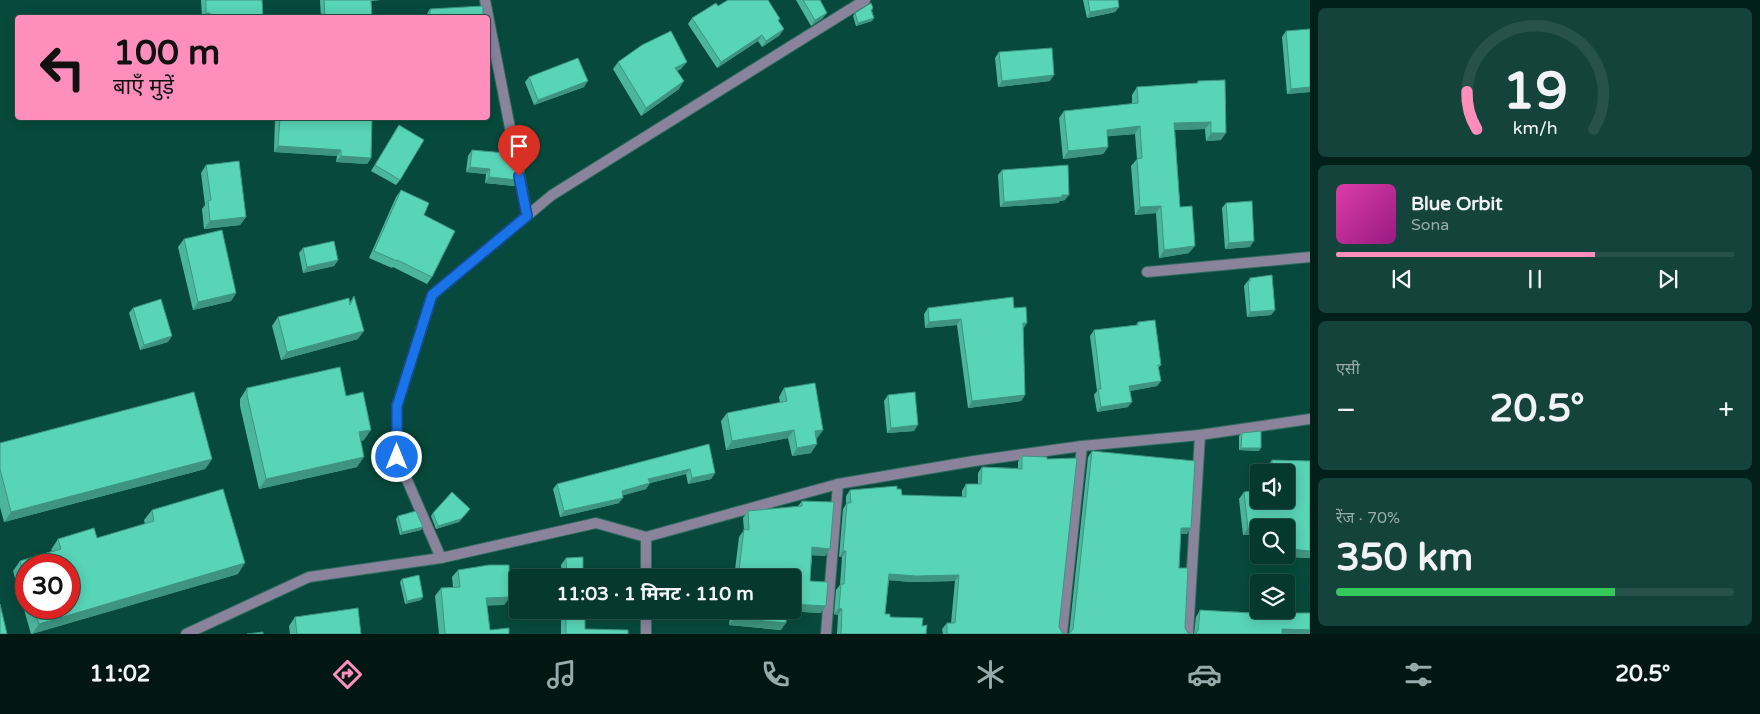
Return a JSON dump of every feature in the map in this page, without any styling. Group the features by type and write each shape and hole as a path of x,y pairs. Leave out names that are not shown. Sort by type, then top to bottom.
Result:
{"street":[{"path":"485,0 488,15"},
{"path":"441,558 397,457 397,406 432,295 552,195 865,0"},
{"path":"490,26 527,216"},
{"path":"1147,272 1310,257"},
{"path":"186,634 309,577 441,558 596,523 646,537 838,484 974,461 1082,446 1200,435 1310,419"},
{"path":"1188,634 1200,435"},
{"path":"1062,634 1082,446"},
{"path":"826,634 838,484"},
{"path":"646,537 646,569"},
{"path":"646,619 646,634"}],"building":[{"path":"206,0 262,0 263,15 210,15 210,13 206,13"},
{"path":"324,0 371,0 372,15 325,15"},
{"path":"728,0 768,0 784,29 766,41 762,35 721,62 692,18 716,3 718,6"},
{"path":"803,0 820,0 827,13 815,20"},
{"path":"1088,0 1118,0 1119,7 1090,12"},
{"path":"871,3 874,18 858,23 855,13"},
{"path":"483,6 483,15 430,15 430,9"},
{"path":"1310,29 1310,87 1291,89 1286,31"},
{"path":"671,31 687,62 675,68 684,81 646,108 618,62 642,45"},
{"path":"1052,48 1054,75 1002,81 999,52"},
{"path":"578,58 588,81 538,100 529,77"},
{"path":"1225,80 1226,133 1211,133 1211,122 1174,123 1180,207 1192,206 1195,246 1164,250 1161,206 1140,207 1137,159 1142,158 1140,126 1107,130 1108,147 1068,151 1064,111 1138,103 1137,87"},
{"path":"280,120 372,120 371,158 341,156 341,150 278,146"},
{"path":"399,125 424,140 400,180 375,165"},
{"path":"472,150 505,153 504,159 514,160 518,180 489,177 490,169 470,167"},
{"path":"239,161 246,217 210,221 208,201 211,200 206,165"},
{"path":"1068,165 1069,195 1004,202 1002,170"},
{"path":"401,190 429,203 424,215 455,231 432,277 374,251"},
{"path":"1252,201 1254,241 1229,243 1226,203"},
{"path":"222,230 236,293 198,302 184,239"},
{"path":"334,241 338,260 307,267 303,248"},
{"path":"1272,275 1275,310 1250,312 1248,281 1250,281 1250,278"},
{"path":"354,296 364,331 287,352 278,317 349,298 350,305"},
{"path":"1013,297 1014,308 1026,307 1027,323 1023,323 1025,395 972,401 961,319 929,322 928,308"},
{"path":"161,299 172,336 144,345 133,308"},
{"path":"1155,320 1161,365 1158,365 1161,381 1129,386 1132,402 1101,407 1098,389 1101,389 1094,330 1138,325 1138,322"},
{"path":"340,367 346,396 363,392 371,430 359,432 364,457 266,479 247,388"},
{"path":"815,383 823,430 815,431 817,444 797,448 794,430 732,441 727,413 787,401 784,388"},
{"path":"194,392 212,459 11,512 0,469 0,443"},
{"path":"915,392 918,425 891,428 888,395"},
{"path":"1261,431 1261,448 1241,448 1242,433"},
{"path":"709,444 715,473 692,478 690,469 648,479 650,483 622,491 623,498 564,511 557,484"},
{"path":"1092,451 1195,461 1191,528 1181,528 1179,568 1188,568 1185,628 1188,633 1193,634 1069,634 1073,629"},
{"path":"1022,456 1047,457 1047,459 1077,458 1059,627 1063,634 947,634 947,623 955,623 959,575 916,576 889,574 885,614 890,614 890,617 923,618 922,626 927,625 926,634 841,634 842,609 839,608 841,584 844,584 846,551 843,551 847,503 851,503 850,490 897,486 897,489 901,489 902,495 966,497 966,484 981,484 982,467 1022,469"},
{"path":"1272,460 1310,461 1310,551 1295,549 1295,519 1250,519 1250,528 1248,528 1244,492 1250,491 1250,509 1295,509 1295,464 1272,464"},
{"path":"223,489 245,563 80,612 80,554 44,554 61,549 58,539 94,528 97,538 154,521 152,510"},
{"path":"452,492 470,509 461,519 438,526 433,513"},
{"path":"802,501 834,502 830,549 812,547 810,581 828,582 826,606 801,605 801,569 739,569 744,529 749,530 748,511 802,506"},
{"path":"416,511 423,527 402,532 398,516"},
{"path":"583,557 583,569 567,569 566,558"},
{"path":"489,565 509,565 509,597 486,598 490,630 509,628 509,634 445,634 441,588 460,587 458,570"},
{"path":"419,575 423,597 407,601 402,579"},
{"path":"0,604 7,634 0,634"},
{"path":"358,608 361,634 297,634 295,617"},
{"path":"1200,610 1250,613 1250,619 1295,619 1295,613 1310,613 1310,630 1282,629 1282,634 1195,634 1198,631"},
{"path":"37,619 56,619 39,624"},
{"path":"566,619 585,619 585,629 628,630 628,634 566,634"},
{"path":"744,619 786,619 786,623"},
{"path":"263,632 263,634 247,634"}],"route":[{"path":"397,457 397,406 432,295 527,216 519,176"}]}
